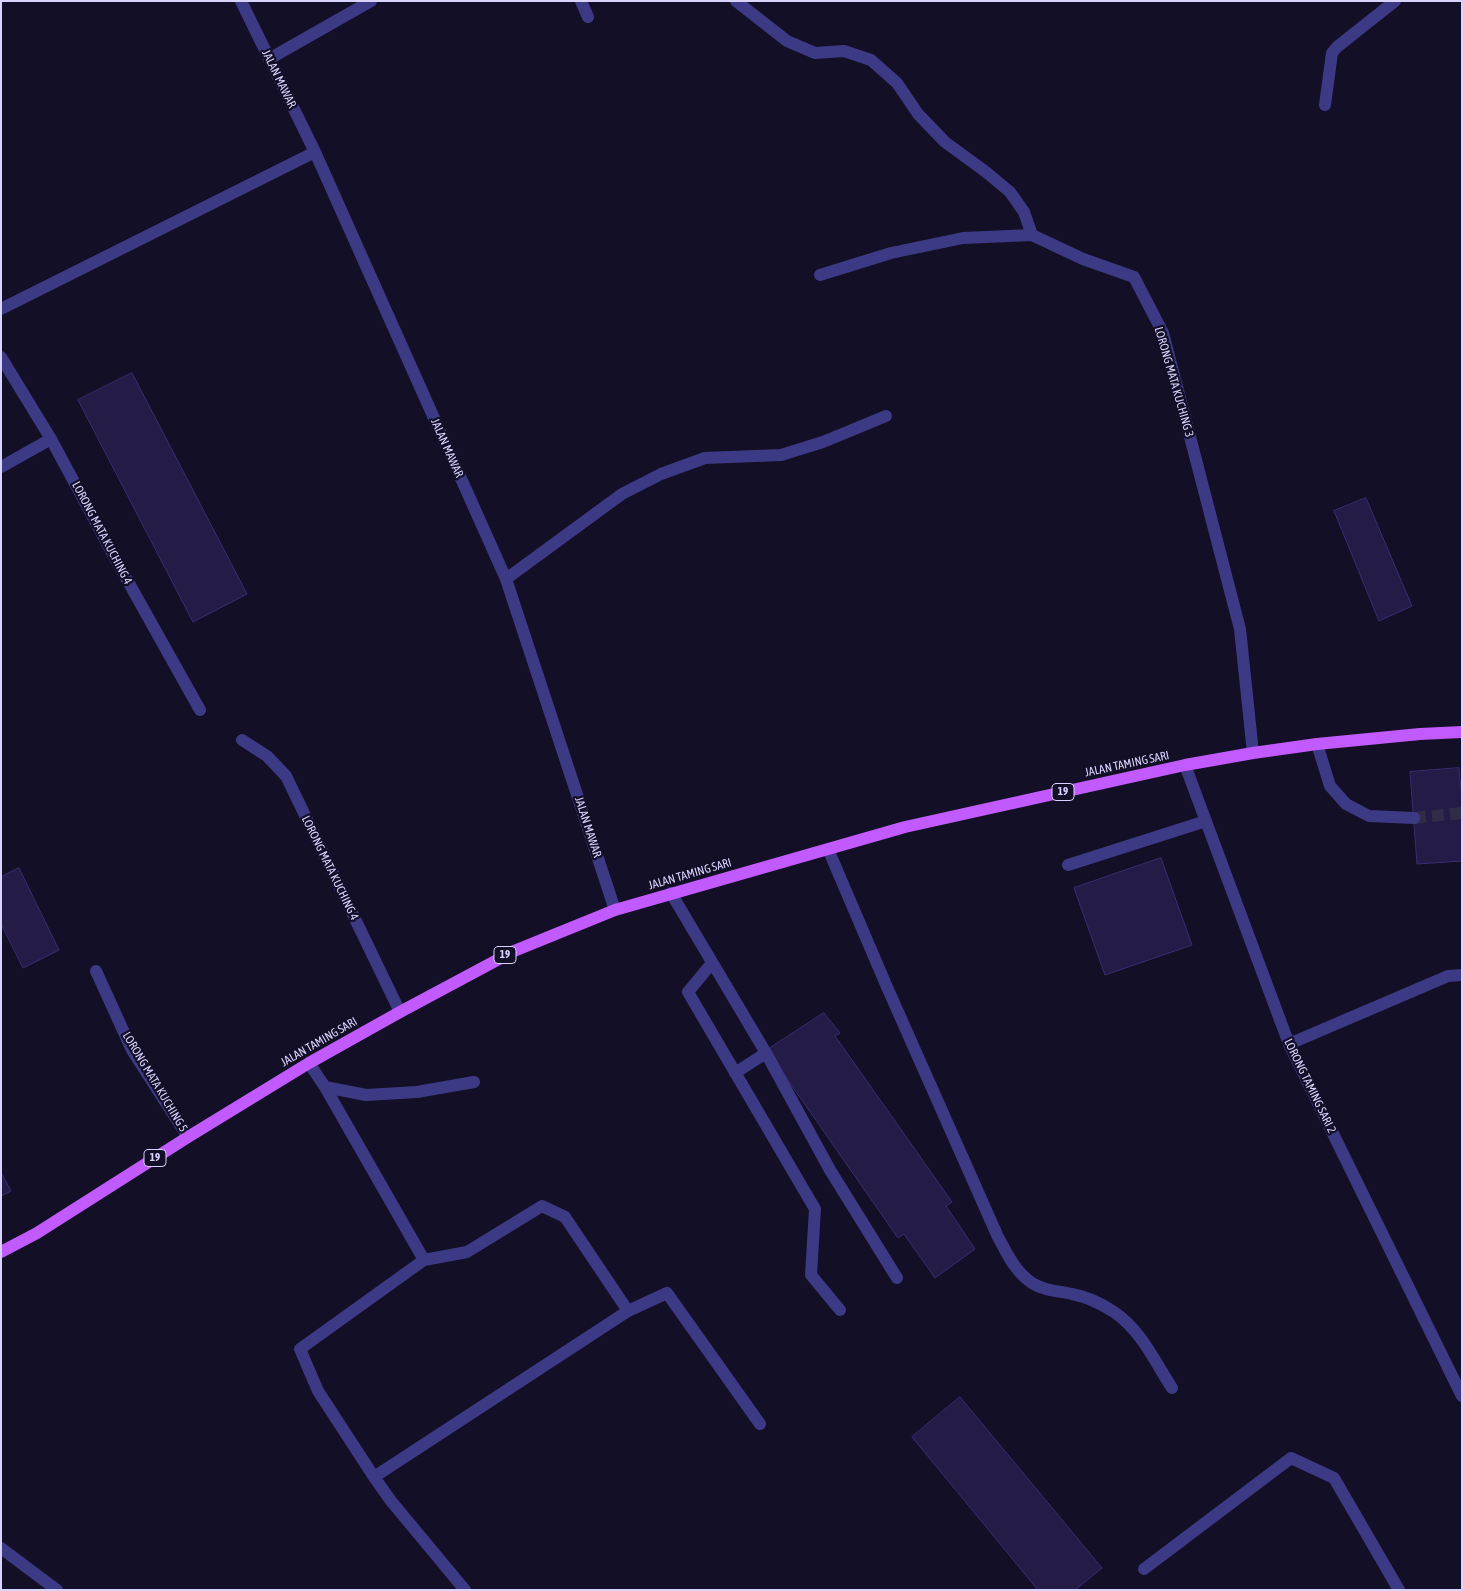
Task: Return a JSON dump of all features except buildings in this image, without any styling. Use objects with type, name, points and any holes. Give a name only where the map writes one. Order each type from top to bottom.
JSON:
[{"type":"main road","name":"JALAN TAMING SARI","points":[[1,1252],[37,1233],[188,1137],[310,1063],[400,1012],[514,951],[616,910],[905,827],[1185,765],[1317,744],[1462,732]]},
{"type":"street","name":"JALAN MAWAR","points":[[241,1],[315,152],[506,579],[616,910]]},
{"type":"street","points":[[269,59],[371,1]]},
{"type":"street","points":[[581,1],[588,17]]},
{"type":"street","points":[[1325,105],[1332,53],[1337,46],[1396,1]]},
{"type":"street","points":[[736,2],[787,41],[815,53],[844,51],[871,60],[897,82],[918,114],[945,142],[1010,192],[1024,212],[1032,235]]},
{"type":"street","points":[[1,309],[315,152]]},
{"type":"street","name":"LORONG MATA KUCHING 3","points":[[820,275],[890,253],[963,238],[1032,235],[1083,258],[1134,277],[1163,332],[1240,629],[1253,753]]},
{"type":"street","name":"LORONG MATA KUCHING 4","points":[[1,357],[51,438],[116,560],[200,710]]},
{"type":"street","points":[[506,579],[622,494],[661,474],[705,458],[781,455],[823,442],[886,416]]},
{"type":"street","points":[[1,467],[51,438]]},
{"type":"street","name":"LORONG MATA KUCHING 4","points":[[242,740],[266,756],[286,776],[400,1012]]},
{"type":"street","points":[[1317,744],[1330,786],[1346,804],[1368,816],[1414,818]]},
{"type":"street","name":"LORONG TAMING SARI 2","points":[[1185,765],[1289,1044],[1462,1396]]},
{"type":"street","points":[[1068,865],[1206,821]]},
{"type":"street","points":[[828,849],[887,987],[991,1220],[1015,1268],[1032,1284],[1098,1302],[1116,1314],[1135,1329],[1172,1388]]},
{"type":"street","points":[[671,893],[766,1053],[830,1170],[898,1278]]},
{"type":"street","points":[[712,963],[688,992],[814,1209],[811,1274],[840,1310]]},
{"type":"street","name":"LORONG MATA KUCHING 5","points":[[96,971],[132,1050],[188,1137]]},
{"type":"street","points":[[1289,1044],[1448,976],[1462,975]]},
{"type":"street","points":[[735,1073],[766,1053]]},
{"type":"street","points":[[310,1063],[424,1260]]},
{"type":"street","points":[[325,1087],[366,1095],[417,1092],[474,1082]]},
{"type":"street","points":[[465,1590],[391,1501],[374,1477],[318,1391],[300,1349],[424,1260],[468,1252],[542,1206],[565,1217],[628,1311]]},
{"type":"street","points":[[374,1477],[628,1311],[668,1293],[760,1424]]},
{"type":"street","points":[[1144,1569],[1291,1458],[1334,1478],[1399,1590]]},
{"type":"street","points":[[1,1548],[57,1590]]},
{"type":"tunnel","points":[[1414,818],[1462,813]]}]
